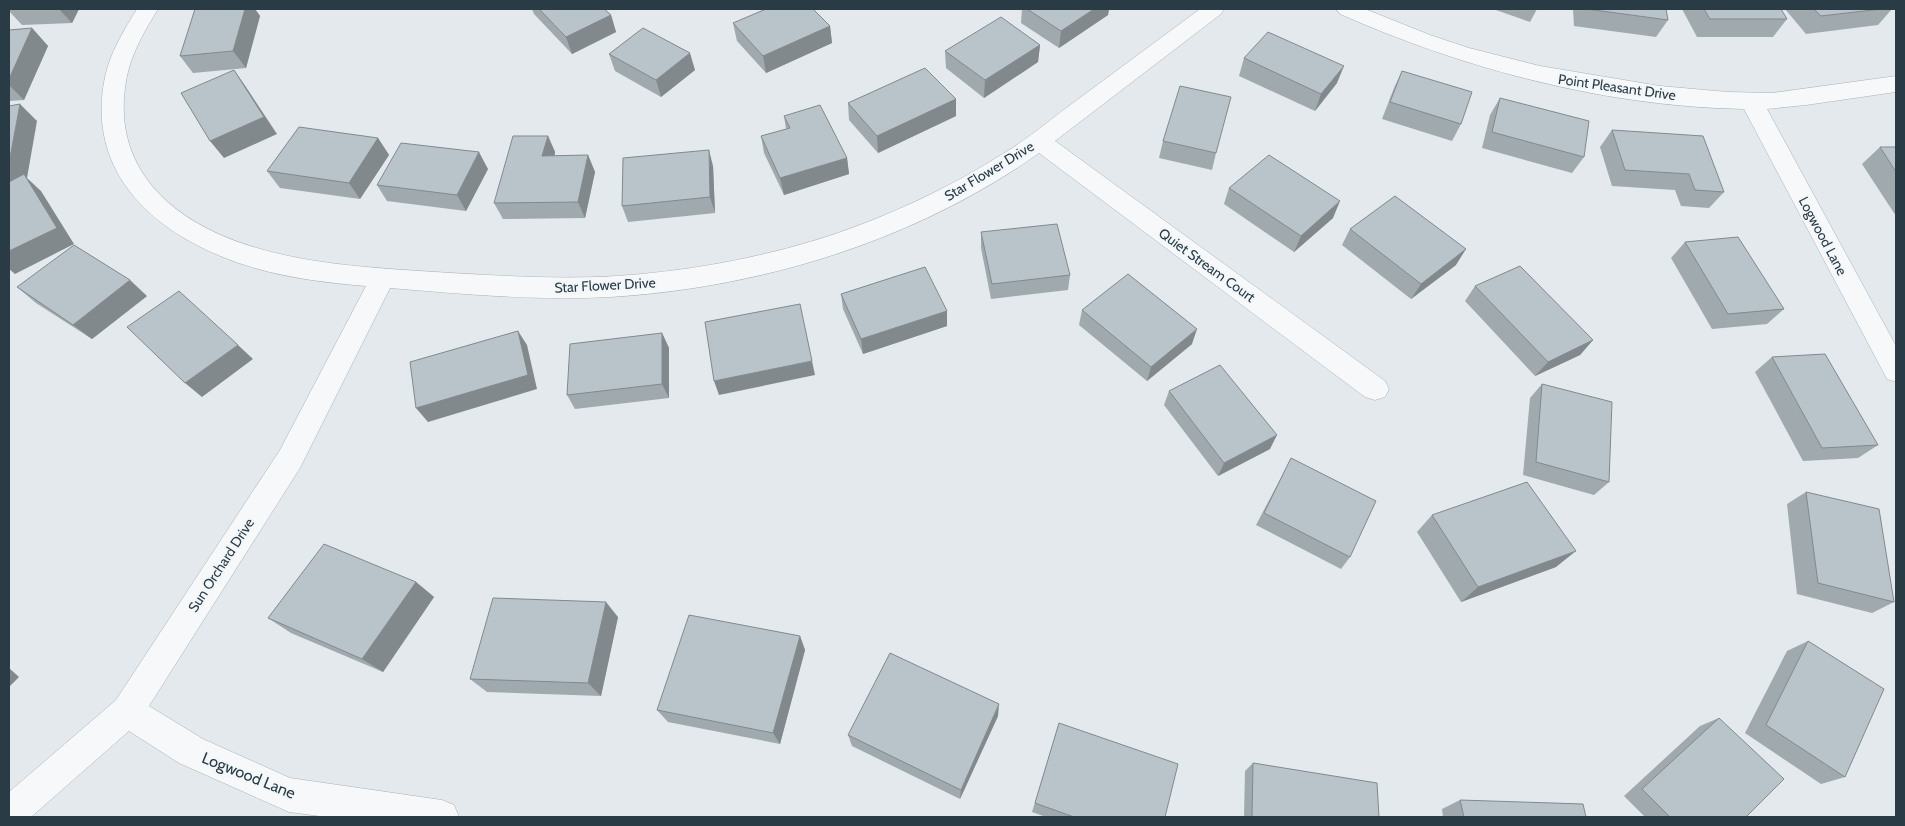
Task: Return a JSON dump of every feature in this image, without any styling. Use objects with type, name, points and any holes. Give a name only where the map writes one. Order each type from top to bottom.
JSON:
[{"type":"street","name":"Star Flower Drive","points":[[147,9],[122,57],[115,79],[112,106],[113,128],[119,153],[130,177],[148,199],[170,219],[198,236],[230,250],[288,265],[383,278],[520,288],[595,288],[671,281],[747,268],[837,243],[910,215],[1001,167],[1214,9]]},
{"type":"street","name":"Point Pleasant Drive","points":[[1347,9],[1374,22],[1436,45],[1496,64],[1553,78],[1618,89],[1703,99],[1751,101],[1794,99],[1896,84]]},
{"type":"street","name":"Logwood Lane","points":[[1751,101],[1896,371]]},
{"type":"street","name":"Quiet Stream Court","points":[[1038,141],[1375,389]]},
{"type":"street","name":"Sun Orchard Drive","points":[[9,814],[127,711],[290,459],[383,278]]},
{"type":"street","name":"Logwood Lane","points":[[127,711],[191,751],[289,795],[442,817]]},
{"type":"building","points":[[195,9],[245,9],[233,51],[180,56]]},
{"type":"building","points":[[539,9],[604,9],[611,15],[566,37]]},
{"type":"building","points":[[766,9],[813,9],[830,26],[763,56],[733,23]]},
{"type":"building","points":[[1027,9],[1094,9],[1061,31]]},
{"type":"building","points":[[1587,9],[1666,9],[1668,20]]},
{"type":"building","points":[[1704,9],[1781,9],[1787,19],[1710,19]]},
{"type":"building","points":[[1814,9],[1881,9],[1821,16]]},
{"type":"building","points":[[1001,17],[1040,45],[985,80],[945,51]]},
{"type":"building","points":[[32,28],[9,79],[9,30]]},
{"type":"building","points":[[643,28],[690,53],[656,80],[609,54]]},
{"type":"building","points":[[1268,32],[1344,66],[1321,94],[1244,58]]},
{"type":"building","points":[[925,68],[956,99],[877,136],[848,103]]},
{"type":"building","points":[[234,70],[264,117],[210,141],[181,93]]},
{"type":"building","points":[[1402,71],[1472,92],[1461,124],[1390,102]]},
{"type":"building","points":[[1180,86],[1231,97],[1216,153],[1163,141]]},
{"type":"building","points":[[1500,98],[1589,121],[1584,157],[1492,132]]},
{"type":"building","points":[[20,104],[9,163],[9,106]]},
{"type":"building","points":[[820,105],[847,158],[780,178],[761,136],[790,128],[784,116]]},
{"type":"building","points":[[299,127],[378,138],[349,183],[267,171]]},
{"type":"building","points":[[1612,130],[1703,136],[1724,192],[1695,190],[1689,174],[1625,170]]},
{"type":"building","points":[[513,136],[548,136],[542,156],[588,155],[578,202],[494,203]]},
{"type":"building","points":[[401,143],[479,152],[457,195],[377,185]]},
{"type":"building","points":[[1880,147],[1896,147],[1896,172]]},
{"type":"building","points":[[709,150],[710,197],[622,206],[623,158]]},
{"type":"building","points":[[1269,155],[1340,201],[1301,236],[1229,188]]},
{"type":"building","points":[[24,174],[57,228],[9,251],[9,182]]},
{"type":"building","points":[[1395,196],[1466,249],[1421,284],[1350,229]]},
{"type":"building","points":[[1057,224],[1070,275],[992,284],[981,232]]},
{"type":"building","points":[[1738,237],[1784,309],[1728,314],[1685,242]]},
{"type":"building","points":[[74,245],[130,280],[73,325],[17,287]]},
{"type":"building","points":[[1520,266],[1593,340],[1548,362],[1475,286]]},
{"type":"building","points":[[925,267],[947,311],[861,339],[841,294]]},
{"type":"building","points":[[1128,274],[1197,329],[1151,367],[1082,310]]},
{"type":"building","points":[[179,291],[238,345],[185,383],[127,327]]},
{"type":"building","points":[[800,304],[812,361],[714,381],[705,322]]},
{"type":"building","points":[[518,331],[528,375],[416,408],[410,362]]},
{"type":"building","points":[[662,333],[662,384],[567,395],[570,344]]},
{"type":"building","points":[[1825,354],[1878,445],[1822,448],[1772,357]]},
{"type":"building","points":[[1220,365],[1277,435],[1224,463],[1169,391]]},
{"type":"building","points":[[1542,384],[1612,402],[1609,482],[1536,462]]},
{"type":"building","points":[[1291,458],[1376,501],[1350,557],[1264,513]]},
{"type":"building","points":[[1527,482],[1576,551],[1478,587],[1432,515]]},
{"type":"building","points":[[1806,492],[1879,509],[1894,602],[1818,583]]},
{"type":"building","points":[[324,544],[416,582],[362,659],[268,618]]},
{"type":"building","points":[[493,598],[606,602],[588,683],[470,679]]},
{"type":"building","points":[[689,615],[800,636],[773,733],[657,710]]},
{"type":"building","points":[[1808,641],[1884,689],[1845,777],[1766,725]]},
{"type":"building","points":[[890,653],[999,704],[961,790],[848,735]]},
{"type":"building","points":[[1719,718],[1784,779],[1746,817],[1670,817],[1642,789]]},
{"type":"building","points":[[1059,723],[1178,764],[1165,817],[1074,817],[1035,803]]},
{"type":"building","points":[[1253,763],[1377,783],[1379,817],[1252,817]]},
{"type":"building","points":[[1460,800],[1583,804],[1586,817],[1464,817]]}]
